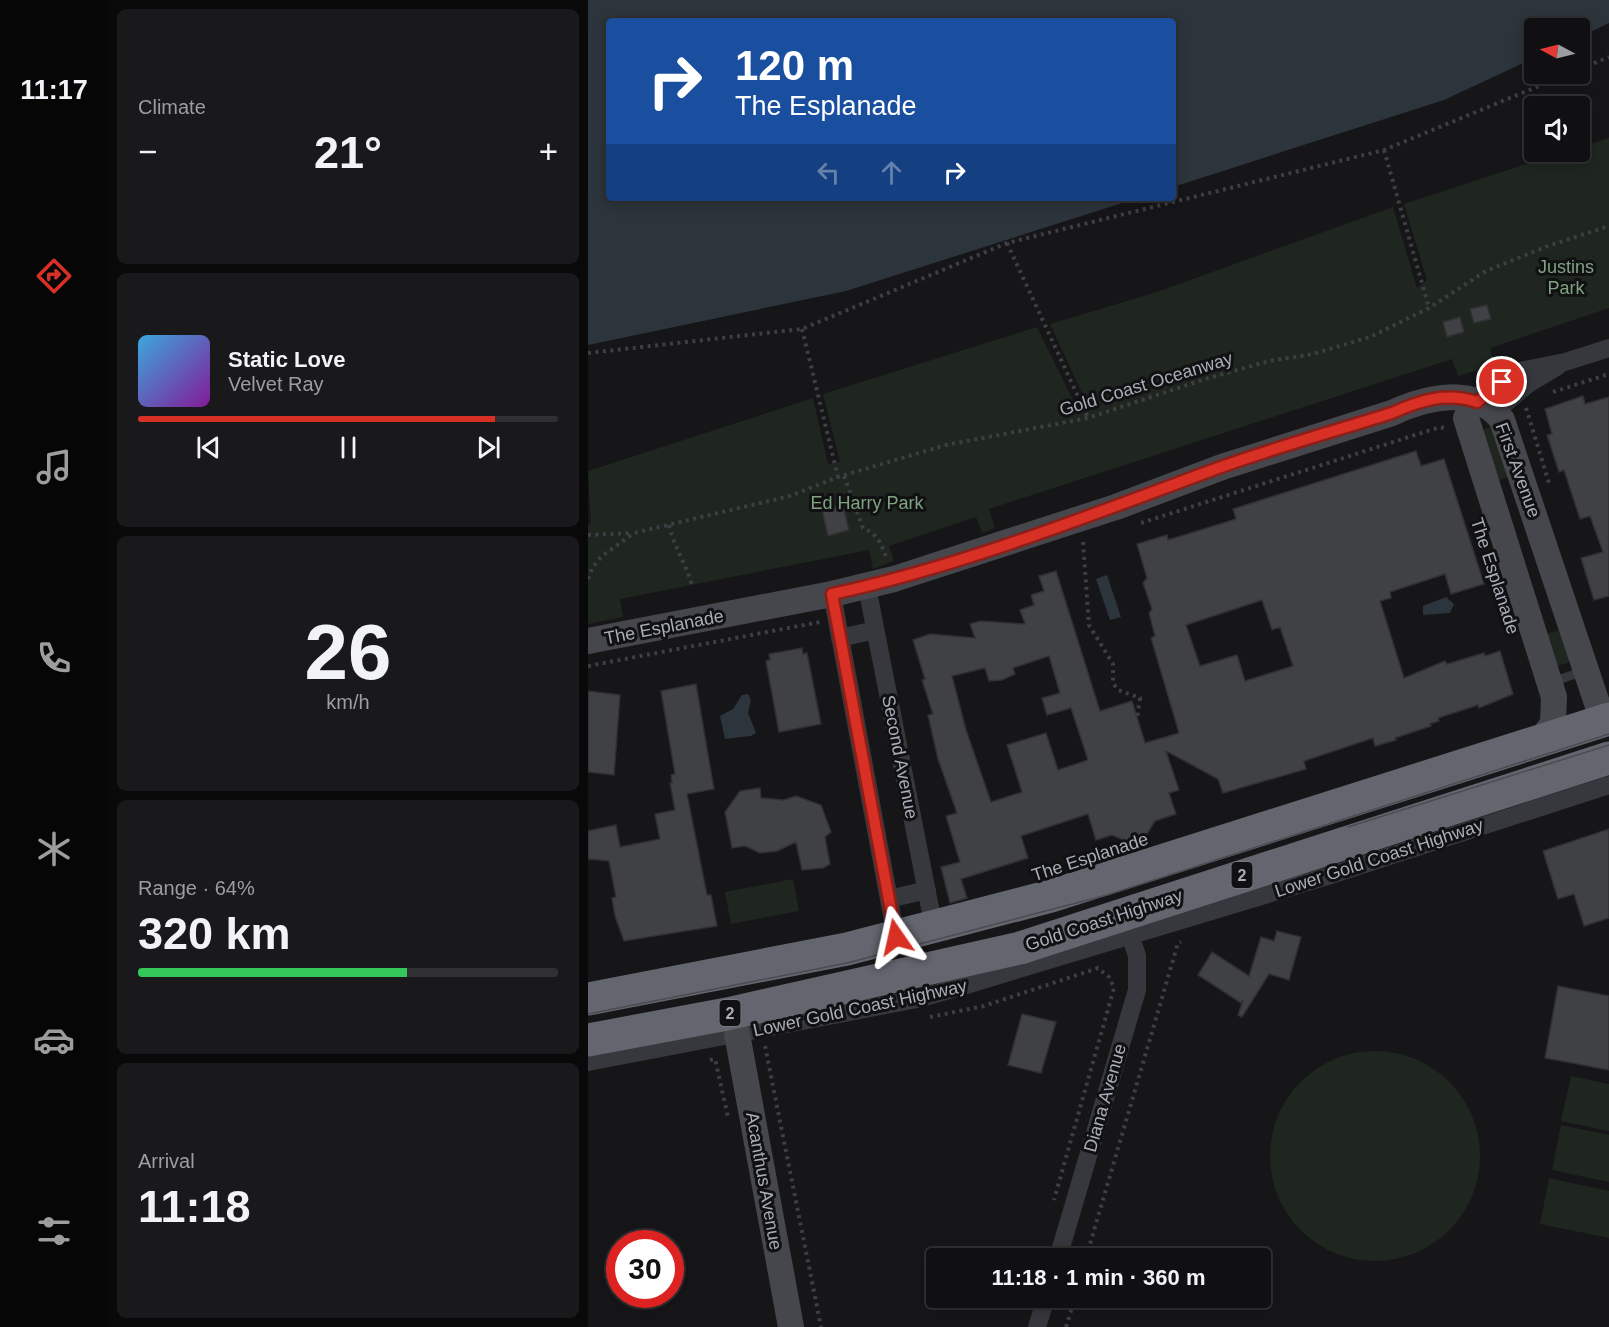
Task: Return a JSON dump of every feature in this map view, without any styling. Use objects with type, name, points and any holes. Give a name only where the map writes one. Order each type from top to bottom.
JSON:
[{"type":"highway","name":"Gold Coast Highway","points":[[588,999],[847,949],[934,928],[1150,866],[1606,720]]},
{"type":"highway","name":"Gold Coast Highway","points":[[588,1040],[727,1014],[1020,948],[1609,758]]},
{"type":"street","points":[[1471,417],[1503,405],[1528,384],[1565,362],[1609,348]]},
{"type":"street","name":"The Esplanade","points":[[588,641],[867,586],[1105,511],[1210,471],[1392,413],[1434,410],[1471,417]]},
{"type":"street","name":"First Avenue","points":[[1540,742],[1553,723],[1555,712],[1551,682],[1471,417],[1502,420],[1587,671],[1606,720]]},
{"type":"street","name":"Second Avenue","points":[[867,586],[934,928]]},
{"type":"street","name":"Second Avenue","points":[[832,594],[832,635],[896,937]]},
{"type":"street","points":[[832,635],[875,630]]},
{"type":"street","name":"Lower Gold Coast Highway","points":[[588,1062],[917,999],[1131,937],[1609,785]]},
{"type":"street","points":[[889,899],[927,890]]},
{"type":"street","name":"Diana Avenue","points":[[1061,1248],[1137,990],[1137,956],[1131,937]]},
{"type":"street","name":"Acanthus Avenue","points":[[737,1034],[791,1327]]},
{"type":"street","points":[[1037,1327],[1043,1308]]},
{"type":"lane","points":[[1551,682],[1587,671]]},
{"type":"path","points":[[1590,65],[1609,57]]},
{"type":"path","points":[[588,353],[802,329],[1007,243],[1384,150],[1544,84]]},
{"type":"path","points":[[1384,150],[1429,308]]},
{"type":"path","name":"Gold Coast Oceanway","points":[[588,579],[592,568],[602,556],[634,533],[790,496],[838,477],[946,445],[1088,418],[1202,380],[1269,361],[1313,354],[1370,337],[1429,308],[1486,271],[1548,246],[1609,226]]},
{"type":"path","points":[[1007,243],[1088,418]]},
{"type":"path","points":[[802,329],[838,477]]},
{"type":"path","points":[[1548,394],[1609,374]]},
{"type":"path","points":[[1525,411],[1527,400]]},
{"type":"path","points":[[1139,524],[1440,427],[1448,429],[1471,417]]},
{"type":"path","points":[[844,476],[863,528],[873,532],[889,563]]},
{"type":"path","points":[[669,525],[678,556],[688,572],[692,585]]},
{"type":"path","points":[[588,535],[634,533]]},
{"type":"path","points":[[1071,546],[1094,539]]},
{"type":"path","points":[[1083,542],[1089,625],[1113,664],[1113,683],[1118,690],[1140,698],[1137,718]]},
{"type":"path","name":"The Esplanade","points":[[588,666],[822,621],[832,635]]},
{"type":"path","points":[[1089,1248],[1178,943],[1190,939]]},
{"type":"path","points":[[1053,1202],[1114,988],[1109,977],[1098,968]]},
{"type":"path","points":[[765,1046],[821,1327]]},
{"type":"path","points":[[1066,1327],[1072,1308]]},
{"type":"green space","points":[[1609,138],[1609,308],[1490,348],[1494,365],[1458,376],[1452,359],[989,509],[995,528],[982,533],[976,517],[889,546],[894,561],[873,569],[869,550],[620,599],[623,617],[588,624],[588,525],[591,524],[588,471],[813,398],[828,464],[840,462],[823,394],[1037,327],[1076,406],[1086,402],[1050,324],[1154,293],[1393,207],[1417,288],[1427,280],[1404,204],[1532,162],[1590,162],[1590,144]]},
{"type":"green space","points":[[1496,425],[1513,476],[1496,481],[1480,431]]},
{"type":"green space","points":[[1563,629],[1573,661],[1557,666],[1546,634]]},
{"type":"green space","points":[[793,879],[799,911],[731,924],[725,892]]},
{"type":"green space","points":[[1375,1051],[1395,1053],[1415,1059],[1433,1069],[1449,1082],[1462,1098],[1472,1116],[1478,1136],[1480,1156],[1478,1176],[1472,1196],[1462,1214],[1449,1230],[1433,1243],[1415,1253],[1395,1259],[1375,1261],[1355,1259],[1335,1253],[1317,1243],[1301,1230],[1288,1214],[1278,1196],[1272,1176],[1270,1156],[1272,1136],[1278,1116],[1288,1098],[1301,1082],[1317,1069],[1335,1059],[1355,1053]]},
{"type":"green space","points":[[1571,1076],[1609,1084],[1609,1131],[1561,1121]]},
{"type":"green space","points":[[1561,1125],[1609,1135],[1609,1182],[1552,1170]]},
{"type":"green space","points":[[1549,1178],[1609,1191],[1609,1238],[1540,1224]]},
{"type":"shaded area","points":[[588,0],[1609,0],[1609,23],[1590,32],[1590,18],[1524,18],[1524,63],[1444,100],[1176,186],[1176,18],[606,18],[606,201],[1129,201],[846,291],[588,345]]},
{"type":"shaded area","points":[[1107,575],[1121,617],[1110,620],[1096,579]]},
{"type":"shaded area","points":[[1446,597],[1454,604],[1450,613],[1423,615],[1423,606]]},
{"type":"shaded area","points":[[748,694],[751,700],[748,713],[756,733],[751,736],[725,739],[720,716],[733,709],[742,695]]},
{"type":"building","points":[[1487,305],[1491,319],[1474,323],[1470,309]]},
{"type":"building","points":[[1460,317],[1464,332],[1447,337],[1443,322]]},
{"type":"building","points":[[1583,396],[1585,404],[1609,397],[1609,596],[1594,600],[1581,558],[1603,552],[1590,516],[1580,519],[1564,470],[1559,472],[1547,435],[1552,434],[1545,409]]},
{"type":"building","points":[[1416,451],[1421,466],[1444,459],[1484,584],[1451,594],[1445,574],[1390,592],[1391,598],[1380,601],[1404,678],[1445,661],[1447,664],[1484,653],[1485,656],[1500,651],[1513,694],[1479,708],[1478,705],[1438,718],[1439,721],[1430,724],[1431,726],[1395,738],[1396,740],[1375,746],[1373,738],[1304,761],[1306,769],[1223,793],[1218,779],[1166,751],[1179,790],[1169,793],[1176,814],[1155,821],[1145,837],[1128,842],[1112,835],[1096,840],[1088,814],[1021,836],[1028,858],[961,879],[967,898],[950,903],[941,867],[960,862],[946,816],[957,813],[938,759],[928,715],[933,714],[913,640],[930,634],[975,638],[970,624],[980,621],[1025,624],[1020,610],[1034,605],[1031,595],[1044,591],[1039,576],[1056,571],[1100,711],[1132,701],[1145,743],[1179,733],[1151,638],[1155,636],[1149,613],[1152,609],[1143,583],[1147,578],[1137,544],[1167,535],[1168,540],[1236,519],[1233,509]],"holes":[[[1262,600],[1272,630],[1280,627],[1293,666],[1245,681],[1237,655],[1200,666],[1186,625]],[[1049,656],[1060,693],[1042,698],[1047,715],[1071,708],[1088,760],[1058,770],[1046,733],[1007,745],[1022,792],[991,802],[966,730],[952,676],[985,668],[989,681],[1002,680],[1015,674],[1013,668]]]},
{"type":"building","points":[[843,505],[849,530],[828,536],[822,510]]},
{"type":"building","points":[[802,648],[803,654],[807,653],[821,724],[779,732],[766,661],[770,660],[769,654]]},
{"type":"building","points":[[696,684],[714,789],[687,794],[707,895],[711,895],[717,926],[624,941],[615,916],[612,898],[616,897],[609,861],[588,859],[588,831],[616,825],[620,847],[660,839],[655,814],[675,810],[670,783],[672,783],[671,775],[675,774],[661,691]]},
{"type":"building","points":[[588,691],[620,695],[614,775],[588,772]]},
{"type":"building","points":[[760,788],[761,798],[784,800],[796,796],[821,805],[831,832],[825,837],[830,864],[823,868],[802,870],[796,842],[777,851],[760,853],[745,846],[732,848],[725,812],[740,791]]},
{"type":"building","points":[[1609,829],[1609,918],[1584,926],[1574,894],[1558,899],[1543,851]]},
{"type":"building","points":[[1277,931],[1301,937],[1289,980],[1269,974],[1242,1017],[1238,1015],[1243,1000],[1241,1003],[1198,975],[1212,952],[1249,976],[1261,937],[1274,941]]},
{"type":"building","points":[[1558,986],[1609,996],[1609,1070],[1545,1058]]},
{"type":"building","points":[[1022,1014],[1056,1022],[1041,1073],[1008,1065]]},
{"type":"tram line","points":[[588,1014],[847,963],[1107,895],[1609,734]]},
{"type":"tram line","points":[[1348,827],[1609,745]]},
{"type":"route","points":[[896,937],[832,594],[894,579],[1116,507],[1210,471],[1392,413],[1419,401],[1446,397],[1477,402],[1502,382]]},
{"type":"park label","name":"Justins Park","points":[[1566,277]]},
{"type":"park label","name":"Ed Harry Park","points":[[867,503]]}]
